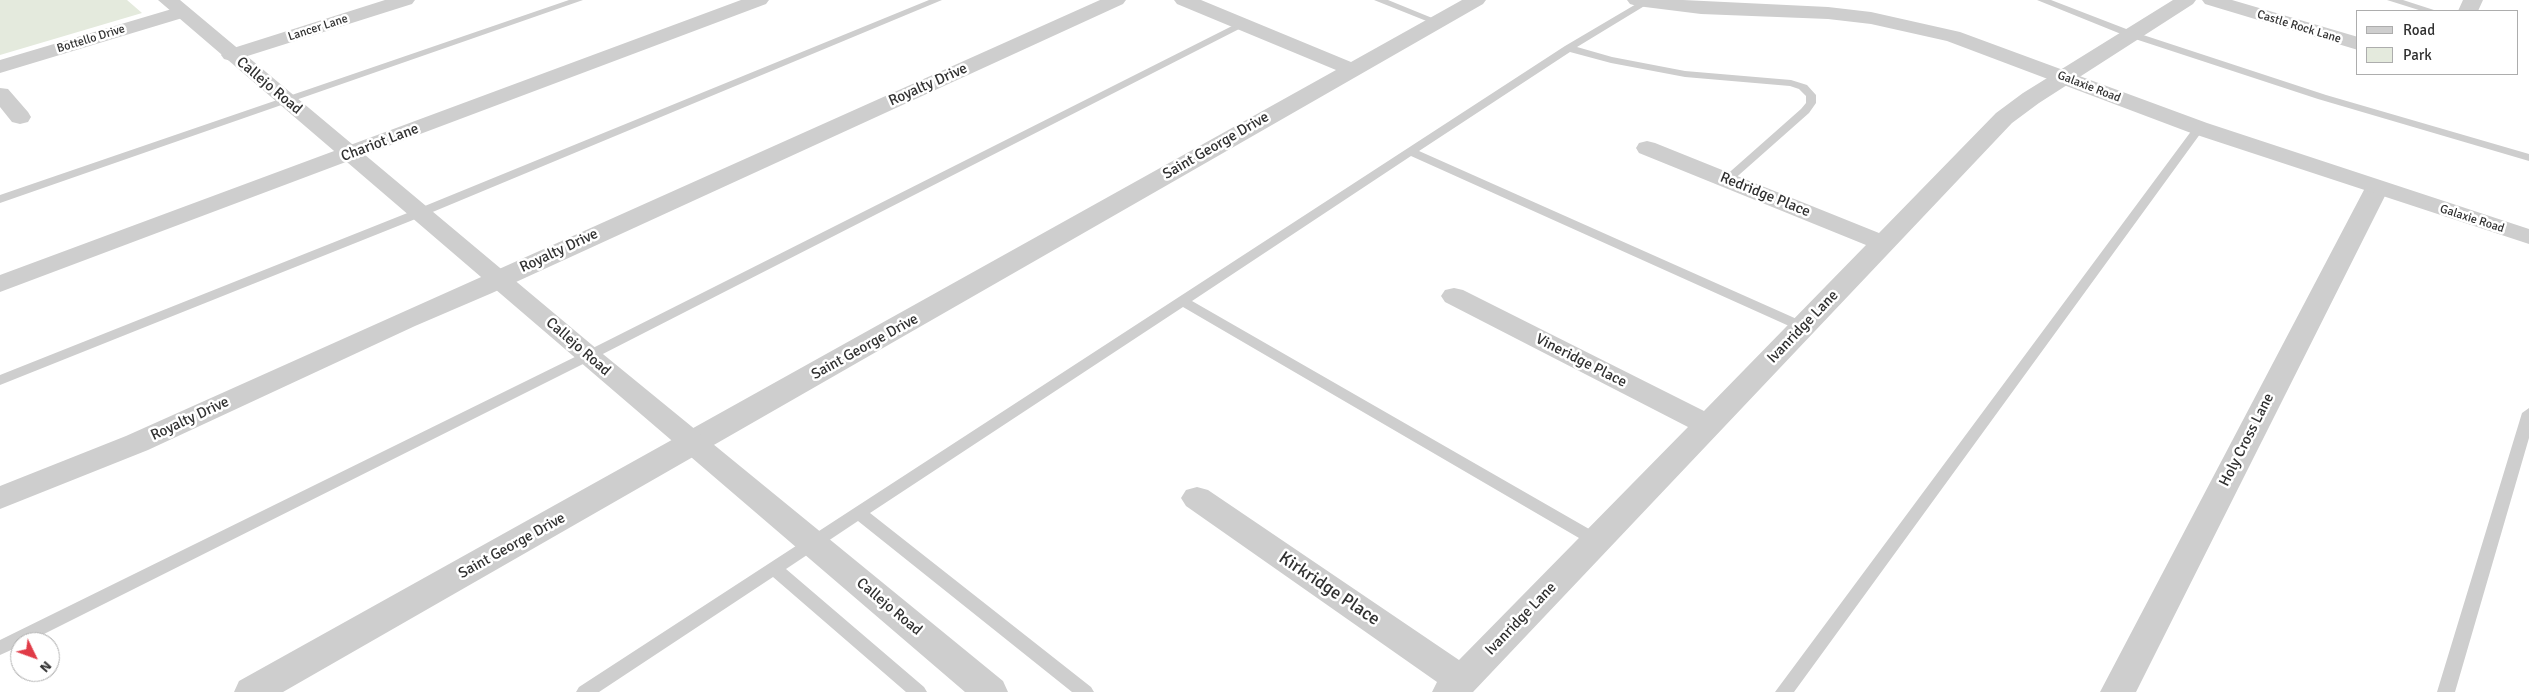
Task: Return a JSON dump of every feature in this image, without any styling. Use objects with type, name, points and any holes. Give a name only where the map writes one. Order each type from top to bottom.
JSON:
[{"type":"street","name":"Lancer Lane","points":[[231,55],[405,0]]},
{"type":"street","name":"Chariot Lane","points":[[0,284],[759,0]]},
{"type":"street","name":"Royalty Drive","points":[[0,498],[137,443],[405,320],[1116,0]]},
{"type":"street","points":[[1184,0],[1351,69]]},
{"type":"street","name":"Saint George Drive","points":[[252,692],[1476,0]]},
{"type":"street","name":"Ivanridge Lane","points":[[1456,686],[2004,118],[2130,34],[2186,0]]},
{"type":"street","name":"Castle Rock Lane","points":[[2212,0],[2356,43]]},
{"type":"street","name":"Galaxie Road","points":[[1641,1],[1743,5],[1828,13],[1871,18],[1953,36],[2199,128],[2529,237]]},
{"type":"street","name":"Callejo Road","points":[[175,6],[349,155],[990,692]]},
{"type":"street","name":"Bottello Drive","points":[[0,67],[175,6]]},
{"type":"street","points":[[0,94],[20,117]]},
{"type":"street","name":"Redridge Place","points":[[1647,148],[1882,243]]},
{"type":"street","name":"Holy Cross Lane","points":[[2118,692],[2376,188]]},
{"type":"street","name":"Vineridge Place","points":[[1454,296],[1708,425]]},
{"type":"street","name":"Kirkridge Place","points":[[1197,498],[1456,686]]},
{"type":"lane","points":[[0,199],[578,0]]},
{"type":"lane","points":[[0,380],[420,213],[937,0]]},
{"type":"lane","points":[[1379,0],[1437,22]]},
{"type":"lane","points":[[2042,0],[2130,34],[2322,97],[2529,158]]},
{"type":"lane","points":[[2392,0],[2428,10]]},
{"type":"lane","points":[[585,692],[776,569],[1641,1]]},
{"type":"lane","points":[[0,648],[588,356],[1242,24]]},
{"type":"lane","points":[[1569,48],[1611,60],[1685,74],[1777,81],[1803,88],[1811,95],[1811,103],[1805,111],[1727,180]]},
{"type":"lane","points":[[1784,692],[2199,128]]},
{"type":"lane","points":[[1411,152],[1804,327]]},
{"type":"lane","points":[[1183,302],[1597,541]]},
{"type":"lane","points":[[2446,692],[2529,413]]},
{"type":"lane","points":[[860,514],[1085,692]]},
{"type":"lane","points":[[776,569],[918,692]]},
{"type":"green space","points":[[0,0],[127,0],[142,13],[0,55]]}]
